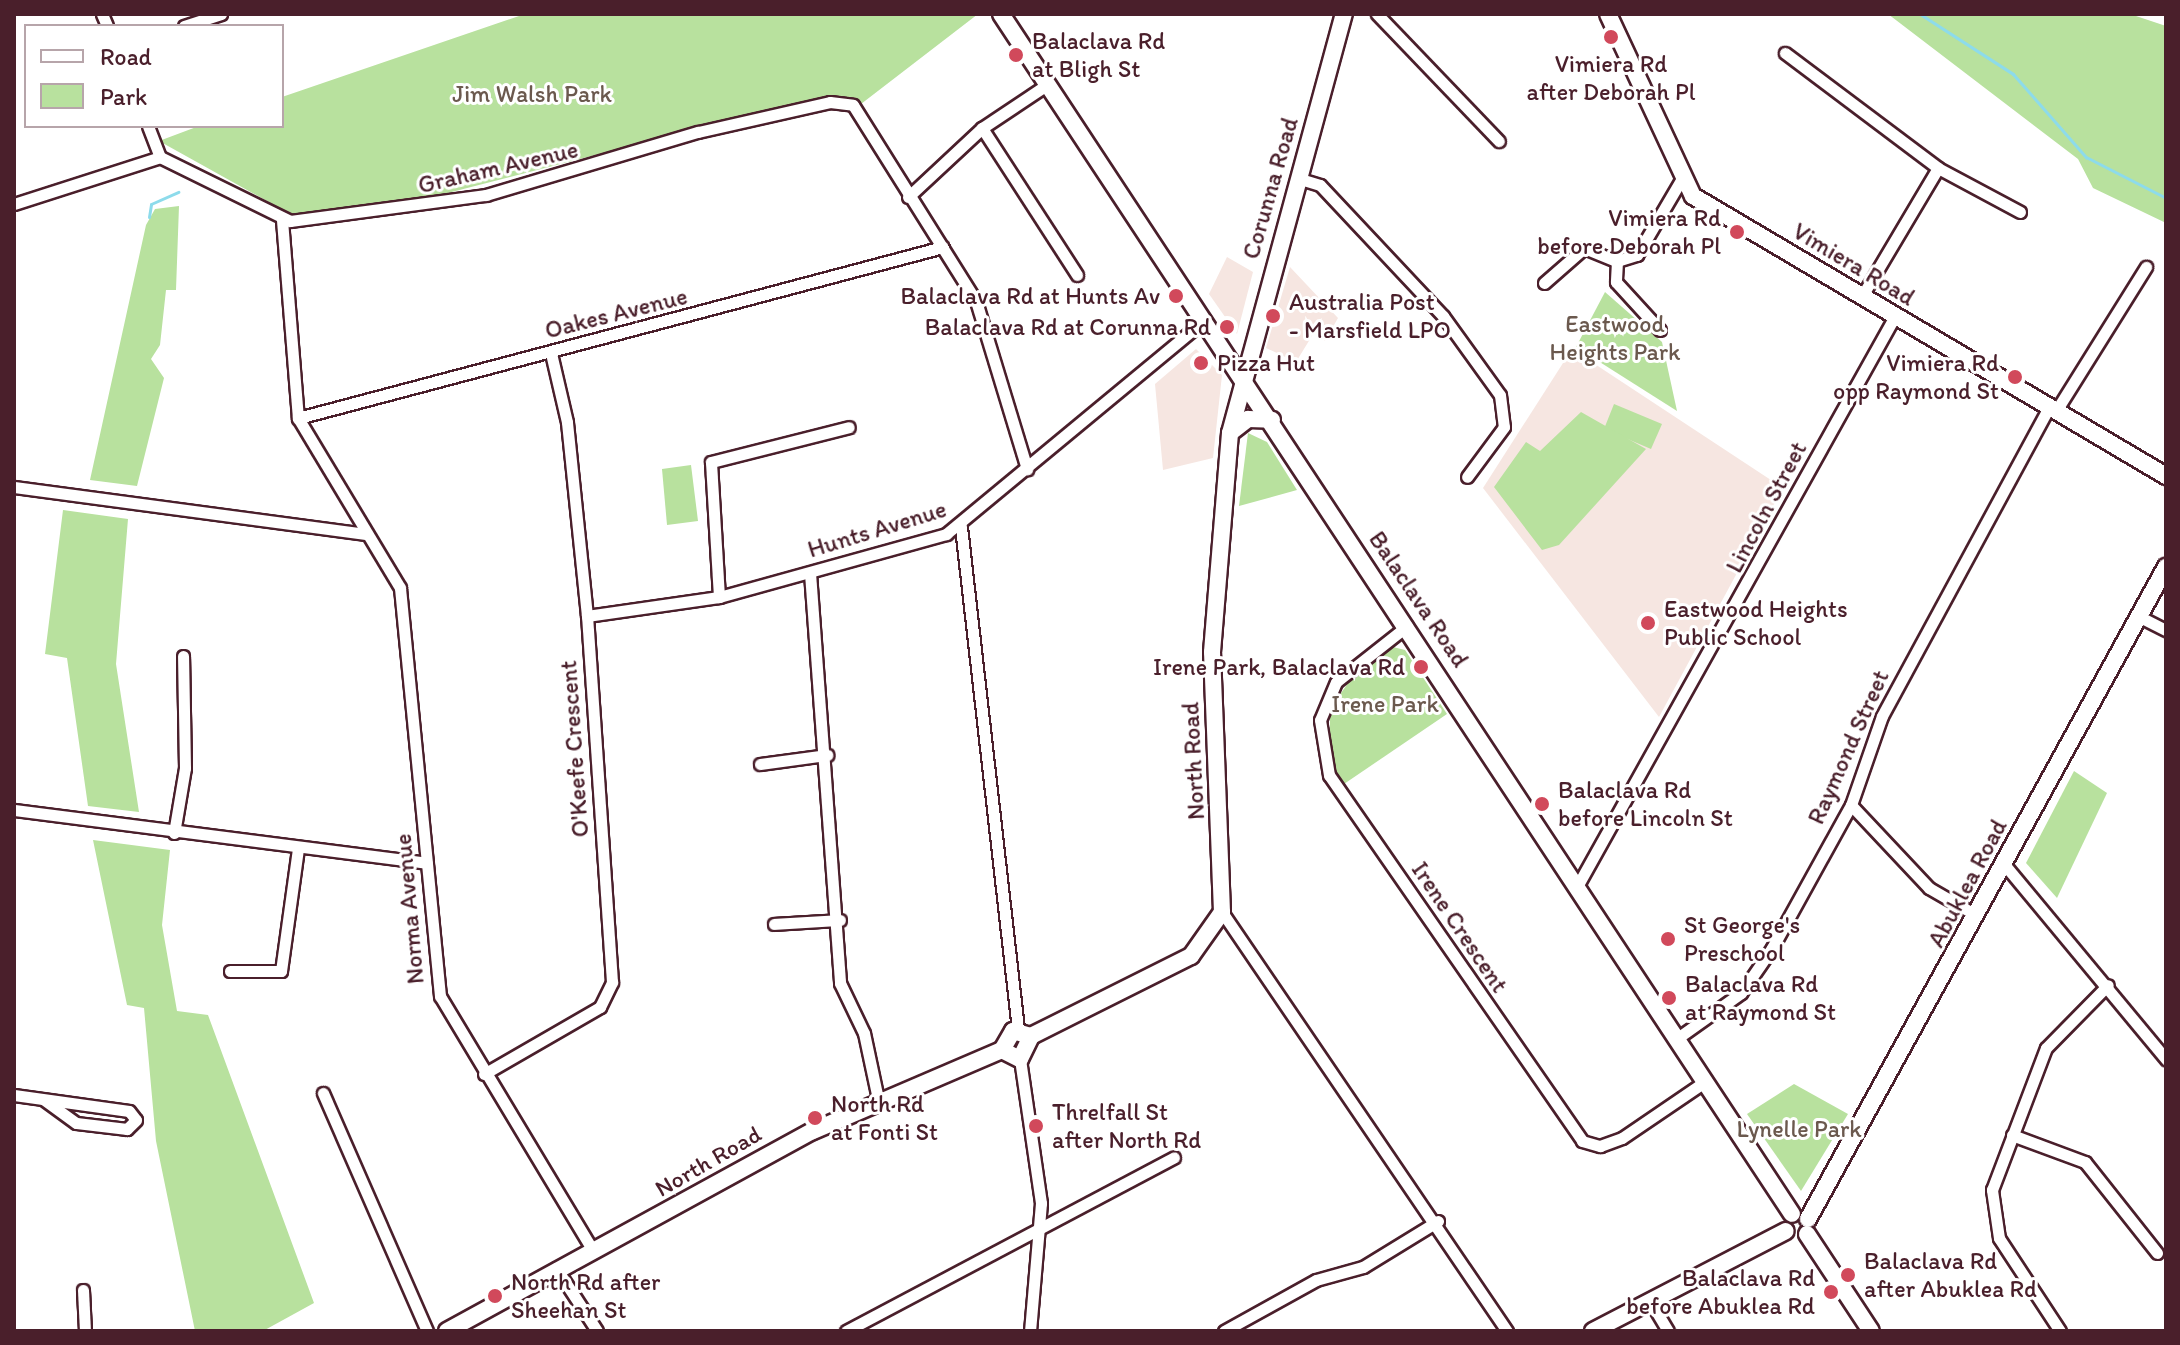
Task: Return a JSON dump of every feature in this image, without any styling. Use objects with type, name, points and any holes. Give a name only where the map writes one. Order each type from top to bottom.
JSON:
[{"type":"street","points":[[190,24],[221,14]]},
{"type":"street","name":"Balaclava Road","points":[[1001,14],[1579,883],[1871,1331]]},
{"type":"street","name":"Corunna Road","points":[[1242,376],[1344,14]]},
{"type":"street","points":[[1377,14],[1499,141]]},
{"type":"street","name":"Vimiera Road","points":[[1608,14],[1681,180],[1714,210],[2166,476]]},
{"type":"street","points":[[1785,53],[1938,168],[2020,212]]},
{"type":"street","points":[[1027,469],[976,301],[908,197],[982,128],[1048,84]]},
{"type":"street","name":"Graham Avenue","points":[[282,220],[463,199],[588,170],[698,132],[830,102],[853,105],[908,197]]},
{"type":"street","points":[[149,128],[160,157],[282,220],[298,418]]},
{"type":"street","points":[[982,128],[1077,275]]},
{"type":"street","points":[[14,204],[160,157]]},
{"type":"street","points":[[1862,296],[1938,168]]},
{"type":"street","points":[[1297,178],[1320,185],[1443,316],[1500,395],[1504,427],[1467,477]]},
{"type":"street","points":[[1544,283],[1576,250],[1617,261],[1637,255],[1681,180]]},
{"type":"street","name":"Oakes Avenue","points":[[298,418],[943,247]]},
{"type":"street","points":[[1617,261],[1616,282],[1660,330]]},
{"type":"street","name":"Raymond Street","points":[[1679,1037],[1732,1001],[1760,968],[1851,805],[1882,716],[2053,409],[2146,267]]},
{"type":"street","name":"Lincoln Street","points":[[1579,883],[1895,316]]},
{"type":"street","name":"Hunts Avenue","points":[[587,616],[719,597],[961,527],[1205,320]]},
{"type":"street","name":"O'Keefe Crescent","points":[[484,1074],[600,1007],[612,982],[587,616],[567,422],[551,353]]},
{"type":"street","name":"North Road","points":[[1222,912],[1212,652],[1230,433],[1242,376]]},
{"type":"street","name":"Norma Avenue","points":[[298,418],[400,588],[440,996],[484,1074],[592,1249]]},
{"type":"street","points":[[1230,433],[1248,419],[1272,420]]},
{"type":"street","points":[[719,597],[711,462],[849,427]]},
{"type":"street","points":[[14,487],[366,534]]},
{"type":"street","points":[[961,527],[1024,1033],[1020,1059],[1041,1223],[1030,1331]]},
{"type":"street","name":"Abuklea Road","points":[[1650,1301],[1802,1222],[1976,915],[2166,567]]},
{"type":"street","points":[[810,573],[840,920],[840,983],[864,1033],[878,1099]]},
{"type":"street","points":[[2140,617],[2166,630]]},
{"type":"street","name":"Irene Crescent","points":[[1407,626],[1336,682],[1320,720],[1329,775],[1582,1141],[1600,1146],[1622,1138],[1706,1081]]},
{"type":"street","points":[[174,833],[185,768],[183,656]]},
{"type":"street","points":[[760,764],[827,755]]},
{"type":"street","points":[[1851,805],[1929,888],[1976,915]]},
{"type":"street","points":[[14,810],[298,849],[427,863]]},
{"type":"street","points":[[230,971],[281,971],[298,849]]},
{"type":"street","points":[[2004,864],[2108,985],[2166,1059]]},
{"type":"street","points":[[1020,1059],[1002,1050],[1024,1033],[1191,956],[1222,912],[1438,1221],[1507,1331]]},
{"type":"street","points":[[774,924],[840,920]]},
{"type":"street","points":[[2060,1331],[1993,1224],[1992,1190],[2058,1028],[2108,985]]},
{"type":"street","name":"North Road","points":[[447,1331],[556,1268],[878,1099],[1002,1050]]},
{"type":"street","points":[[323,1093],[427,1331]]},
{"type":"street","points":[[14,1095],[129,1111],[136,1120],[127,1129],[76,1123],[44,1100]]},
{"type":"street","points":[[2012,1135],[2085,1162],[2157,1253]]},
{"type":"street","points":[[846,1331],[1041,1223],[1174,1157]]},
{"type":"street","points":[[1224,1331],[1316,1280],[1363,1267],[1438,1221]]},
{"type":"street","points":[[556,1268],[597,1331]]},
{"type":"street","points":[[83,1290],[85,1331]]},
{"type":"street","points":[[1593,1331],[1650,1301],[1668,1331]]},
{"type":"shaded area","points":[[1227,257],[1253,272],[1237,334],[1209,294]]},
{"type":"shaded area","points":[[1290,267],[1338,318],[1325,341],[1315,331],[1296,362],[1266,348]]},
{"type":"shaded area","points":[[1196,349],[1222,375],[1213,458],[1163,470],[1155,384]]},
{"type":"shaded area","name":"Eastwood Heights Public School","points":[[1572,349],[1783,488],[1659,717],[1483,488]]},
{"type":"green space","name":"Jim Walsh Park","points":[[525,14],[978,14],[861,104],[832,96],[797,103],[440,195],[292,215],[159,141],[194,128],[284,128],[284,96]]},
{"type":"green space","points":[[1888,14],[2130,14],[2166,26],[2166,223],[2093,188],[2078,159]]},
{"type":"green space","points":[[179,206],[176,290],[166,290],[160,345],[151,359],[164,378],[137,486],[90,480],[146,225],[155,209]]},
{"type":"green space","name":"Eastwood Heights Park","points":[[1605,292],[1662,342],[1677,411],[1576,347]]},
{"type":"green space","points":[[1614,404],[1662,424],[1651,449],[1604,429]]},
{"type":"green space","points":[[1581,412],[1646,449],[1559,545],[1542,550],[1494,487],[1526,442],[1540,451]]},
{"type":"green space","points":[[1248,433],[1267,442],[1297,490],[1239,506]]},
{"type":"green space","points":[[691,465],[698,521],[667,525],[662,469]]},
{"type":"green space","points":[[63,510],[128,519],[116,664],[139,812],[88,806],[67,658],[45,654]]},
{"type":"green space","name":"Irene Park","points":[[1393,647],[1405,650],[1447,714],[1344,784],[1330,763],[1330,709],[1357,670]]},
{"type":"green space","points":[[2074,771],[2107,793],[2057,898],[2026,863]]},
{"type":"green space","points":[[93,840],[170,850],[162,925],[177,1011],[208,1015],[314,1303],[263,1331],[195,1331],[156,1141],[144,1008],[127,1005]]},
{"type":"green space","name":"Lynelle Park","points":[[1794,1084],[1848,1114],[1801,1191],[1747,1114]]},
{"type":"waterway","points":[[1920,14],[2013,74],[2086,157],[2166,198]]},
{"type":"waterway","points":[[149,217],[151,204],[178,192]]},
{"type":"place","name":"Vimiera Rd after Deborah Pl","points":[[1611,37]]},
{"type":"place","name":"Balaclava Rd at Bligh St","points":[[1016,55]]},
{"type":"place","name":"Vimiera Rd before Deborah Pl","points":[[1737,232]]},
{"type":"place","name":"Balaclava Rd at Hunts Av","points":[[1176,296]]},
{"type":"place","name":"Australia Post - Marsfield LPO","points":[[1273,316]]},
{"type":"place","name":"Balaclava Rd at Corunna Rd","points":[[1227,327]]},
{"type":"place","name":"Pizza Hut","points":[[1201,363]]},
{"type":"place","name":"Vimiera Rd opp Raymond St","points":[[2015,377]]},
{"type":"place","name":"Eastwood Heights Public School","points":[[1648,623]]},
{"type":"place","name":"Irene Park, Balaclava Rd","points":[[1421,667]]},
{"type":"place","name":"Balaclava Rd before Lincoln St","points":[[1542,804]]},
{"type":"place","name":"St George's Preschool","points":[[1668,939]]},
{"type":"place","name":"Balaclava Rd at Raymond St","points":[[1669,998]]},
{"type":"place","name":"North Rd at Fonti St","points":[[815,1118]]},
{"type":"place","name":"Threlfall St after North Rd","points":[[1036,1126]]},
{"type":"place","name":"Balaclava Rd after Abuklea Rd","points":[[1848,1275]]},
{"type":"place","name":"Balaclava Rd before Abuklea Rd","points":[[1831,1292]]},
{"type":"place","name":"North Rd after Sheehan St","points":[[495,1296]]}]
